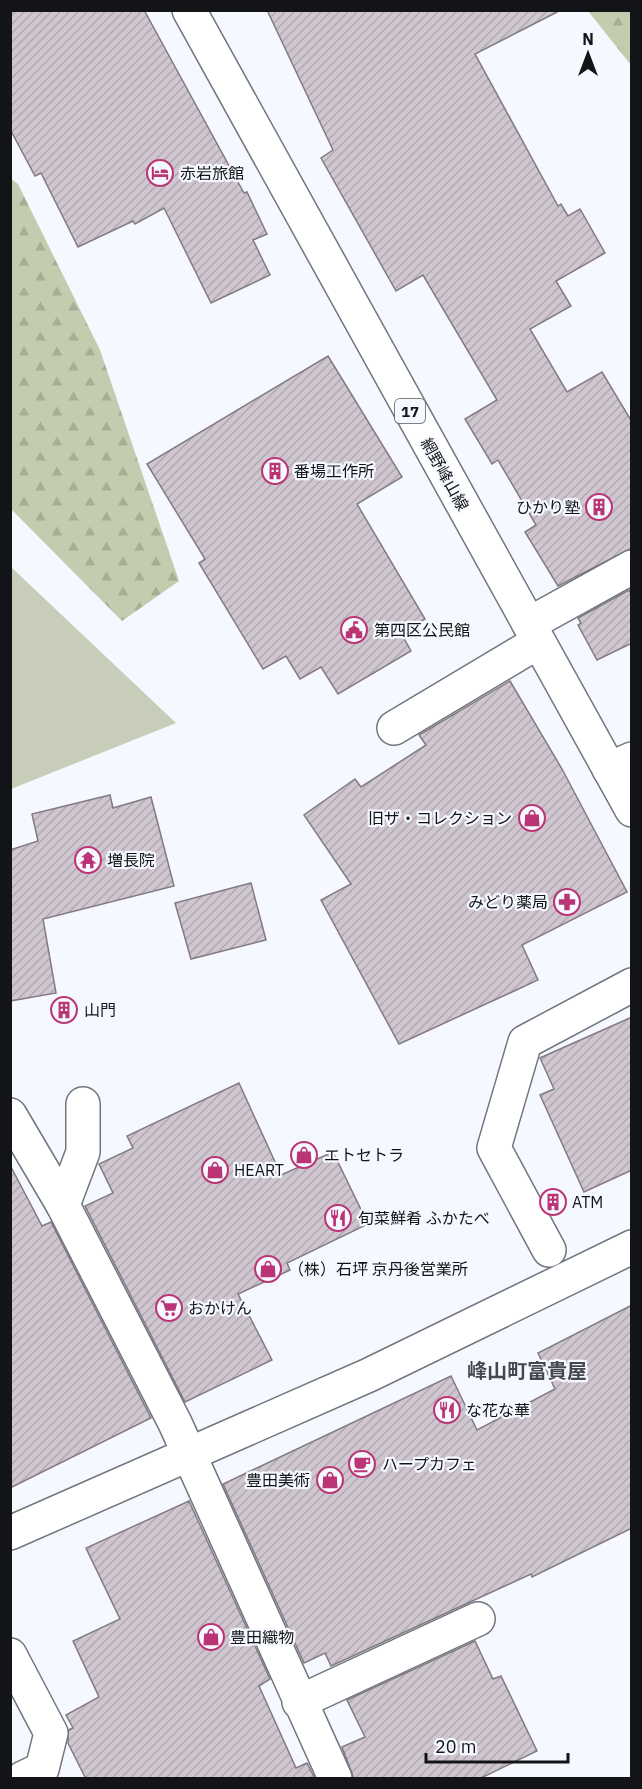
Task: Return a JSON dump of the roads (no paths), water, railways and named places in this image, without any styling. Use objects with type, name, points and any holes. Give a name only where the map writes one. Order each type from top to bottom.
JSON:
[{"type":"street","name":"網野峰山線","points":[[189,10],[534,633],[620,764],[632,810]]},
{"type":"street","points":[[394,728],[632,567]]},
{"type":"street","points":[[549,1250],[494,1148],[525,1042],[632,985]]},
{"type":"street","points":[[63,1205],[84,1152],[83,1104]]},
{"type":"street","points":[[10,1115],[63,1205],[188,1452],[335,1779]]},
{"type":"street","points":[[10,1533],[188,1452],[369,1375],[632,1247]]},
{"type":"street","points":[[299,1702],[478,1619]]},
{"type":"street","points":[[10,1655],[51,1733],[42,1769],[23,1779]]},
{"type":"place","name":"赤岩旅館","points":[[160,173]]},
{"type":"place","name":"番場工作所","points":[[275,471]]},
{"type":"place","name":"ひかり塾","points":[[599,507]]},
{"type":"place","name":"第四区公民館","points":[[354,630]]},
{"type":"place","name":"旧ザ・コレクション","points":[[532,818]]},
{"type":"place","name":"増長院","points":[[88,860]]},
{"type":"place","name":"みどり薬局","points":[[567,902]]},
{"type":"place","name":"山門","points":[[64,1010]]},
{"type":"place","name":"エトセトラ","points":[[304,1155]]},
{"type":"place","name":"HEART","points":[[215,1170]]},
{"type":"place","name":"ATM","points":[[553,1202]]},
{"type":"place","name":"旬菜鮮肴 ふかたべ","points":[[338,1218]]},
{"type":"place","name":"（株）石坪 京丹後営業所","points":[[268,1269]]},
{"type":"place","name":"おかけん","points":[[169,1308]]},
{"type":"place","name":"な花な華","points":[[447,1410]]},
{"type":"place","name":"ハープカフェ","points":[[362,1464]]},
{"type":"place","name":"豊田美術","points":[[330,1480]]},
{"type":"place","name":"豊田織物","points":[[211,1637]]},
{"type":"district","name":"峰山町富貴屋","points":[[527,1370]]}]
